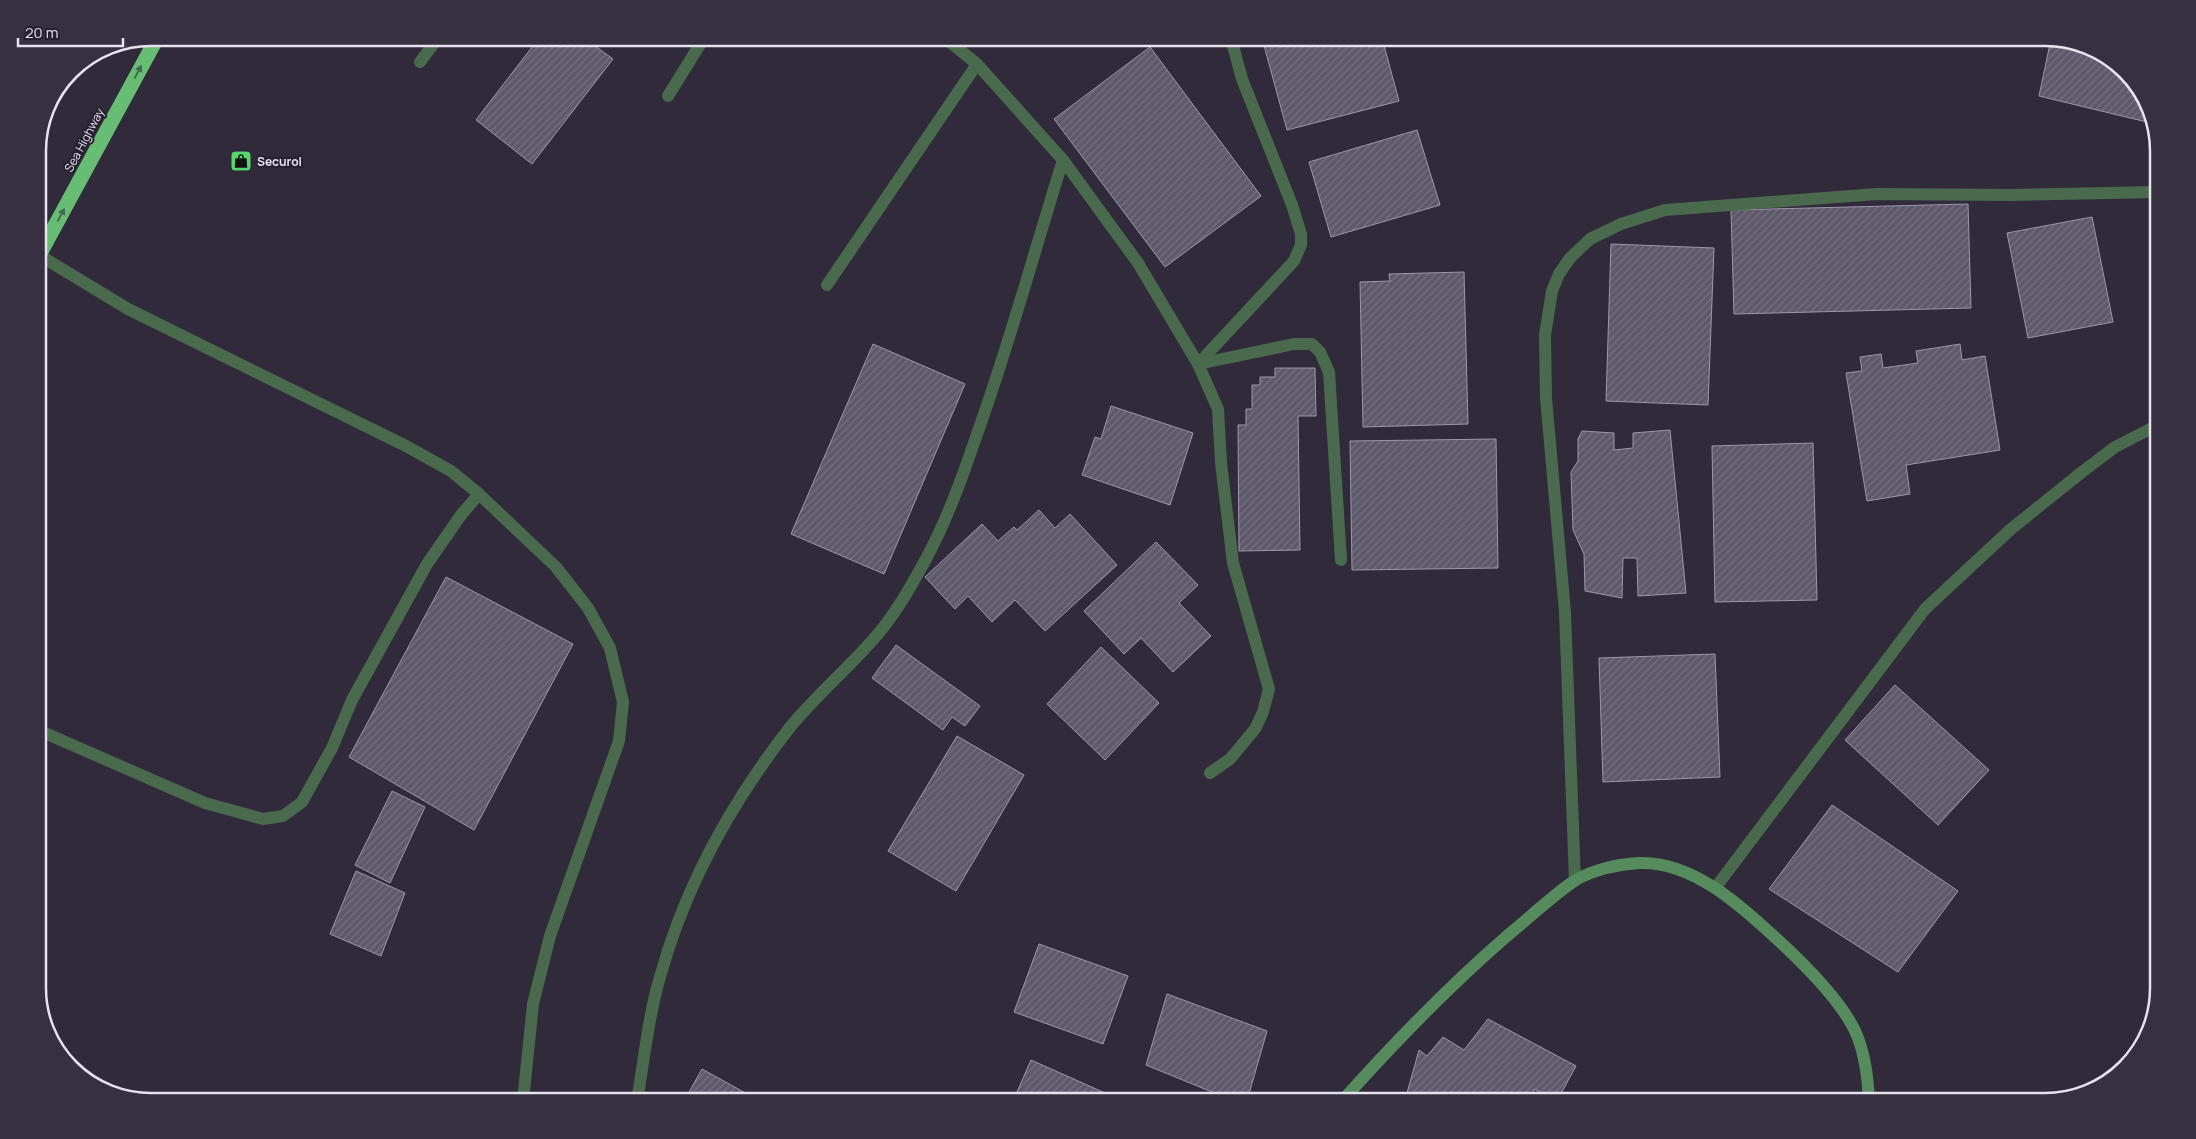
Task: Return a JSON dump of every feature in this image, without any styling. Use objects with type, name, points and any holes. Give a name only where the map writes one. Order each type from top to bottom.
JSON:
[{"type":"highway","name":"Sea Highway","points":[[46,241],[153,46]]},
{"type":"street","points":[[420,62],[432,46]]},
{"type":"street","points":[[668,96],[699,46]]},
{"type":"street","points":[[955,46],[977,64],[1063,160],[1138,263],[1198,364],[1218,409],[1221,463],[1233,563],[1269,689],[1263,712],[1254,729],[1230,759],[1210,773]]},
{"type":"street","points":[[1198,364],[1294,261],[1301,245],[1301,234],[1292,205],[1248,97],[1233,46]]},
{"type":"street","points":[[827,285],[977,64]]},
{"type":"street","points":[[639,1093],[659,980],[664,964],[690,895],[721,831],[761,767],[793,725],[828,685],[872,641],[896,611],[927,557],[956,495],[990,398],[1063,160]]},
{"type":"street","points":[[1575,881],[1565,612],[1546,398],[1545,335],[1552,291],[1559,274],[1570,258],[1590,238],[1621,224],[1674,210],[1877,194],[2011,195],[2150,192]]},
{"type":"street","points":[[46,261],[128,309],[406,446],[451,471],[479,494],[556,567],[588,608],[610,648],[623,702],[619,741],[550,936],[533,1004],[524,1093]]},
{"type":"street","points":[[1198,364],[1294,344],[1312,344],[1320,352],[1329,372],[1342,560]]},
{"type":"street","points":[[1716,887],[1925,609],[2011,529],[2082,472],[2115,447],[2150,429]]},
{"type":"street","points":[[46,733],[205,803],[263,819],[283,816],[302,802],[332,748],[352,700],[427,564],[460,515],[479,494]]},
{"type":"street","points":[[1350,1093],[1386,1051],[1464,973],[1575,881],[1607,868],[1641,863],[1676,869],[1716,887],[1810,969],[1858,1037],[1868,1076],[1869,1093]]},
{"type":"building","points":[[533,46],[595,46],[613,59],[532,164],[476,120]]},
{"type":"building","points":[[1264,46],[1384,46],[1399,101],[1287,130]]},
{"type":"building","points":[[2050,46],[2066,48],[2091,57],[2114,72],[2132,93],[2145,122],[2039,96]]},
{"type":"building","points":[[1150,47],[1261,196],[1165,267],[1054,119]]},
{"type":"building","points":[[1417,130],[1440,205],[1331,237],[1309,162]]},
{"type":"building","points":[[1968,204],[1971,308],[1734,314],[1731,210]]},
{"type":"building","points":[[2092,217],[2113,322],[2028,338],[2007,233]]},
{"type":"building","points":[[1611,244],[1714,248],[1708,405],[1606,401]]},
{"type":"building","points":[[1464,272],[1468,424],[1363,427],[1360,282],[1390,281],[1389,274]]},
{"type":"building","points":[[873,344],[965,384],[884,574],[791,534]]},
{"type":"building","points":[[1960,344],[1962,360],[1985,356],[2000,450],[1906,465],[1910,494],[1867,501],[1846,373],[1862,371],[1860,357],[1881,354],[1883,368],[1918,363],[1916,351]]},
{"type":"building","points":[[1275,368],[1315,368],[1316,416],[1298,416],[1300,550],[1239,551],[1238,425],[1246,425],[1246,409],[1252,409],[1252,385],[1260,385],[1260,377],[1275,377]]},
{"type":"building","points":[[1111,406],[1193,433],[1170,505],[1082,475],[1095,437],[1101,439]]},
{"type":"building","points":[[1670,430],[1686,593],[1638,596],[1637,558],[1623,558],[1622,598],[1585,591],[1584,554],[1573,530],[1571,472],[1578,461],[1578,439],[1582,431],[1614,433],[1614,450],[1633,448],[1633,433]]},
{"type":"building","points":[[1496,439],[1498,568],[1352,570],[1350,441]]},
{"type":"building","points":[[1813,443],[1817,600],[1715,602],[1712,446]]},
{"type":"building","points":[[1039,510],[1055,528],[1070,514],[1117,565],[1045,631],[1015,600],[992,622],[968,596],[955,609],[925,577],[982,524],[998,541],[1014,527],[1017,530]]},
{"type":"building","points":[[1156,542],[1198,585],[1179,603],[1211,636],[1173,672],[1141,638],[1124,654],[1084,611]]},
{"type":"building","points":[[446,577],[573,644],[474,830],[349,757]]},
{"type":"building","points":[[896,645],[980,706],[965,726],[952,717],[943,730],[872,678]]},
{"type":"building","points":[[1101,647],[1159,703],[1105,760],[1047,704]]},
{"type":"building","points":[[1715,654],[1720,777],[1603,782],[1599,658]]},
{"type":"building","points":[[1895,685],[1989,770],[1938,825],[1845,740]]},
{"type":"building","points":[[957,736],[1024,775],[956,891],[888,851]]},
{"type":"building","points":[[392,791],[425,807],[390,883],[355,865]]},
{"type":"building","points":[[1832,805],[1958,891],[1898,972],[1769,889]]},
{"type":"building","points":[[356,871],[405,893],[381,956],[330,934]]},
{"type":"building","points":[[1039,944],[1128,976],[1103,1044],[1014,1012]]},
{"type":"building","points":[[1167,994],[1267,1031],[1249,1093],[1214,1093],[1146,1065]]},
{"type":"building","points":[[1488,1019],[1576,1066],[1561,1093],[1542,1093],[1534,1089],[1534,1093],[1407,1093],[1419,1050],[1427,1056],[1443,1037],[1464,1050]]},
{"type":"building","points":[[1031,1060],[1105,1093],[1017,1093]]},
{"type":"building","points":[[702,1069],[746,1093],[688,1093]]},
{"type":"place","name":"Securol","points":[[241,161]]}]
